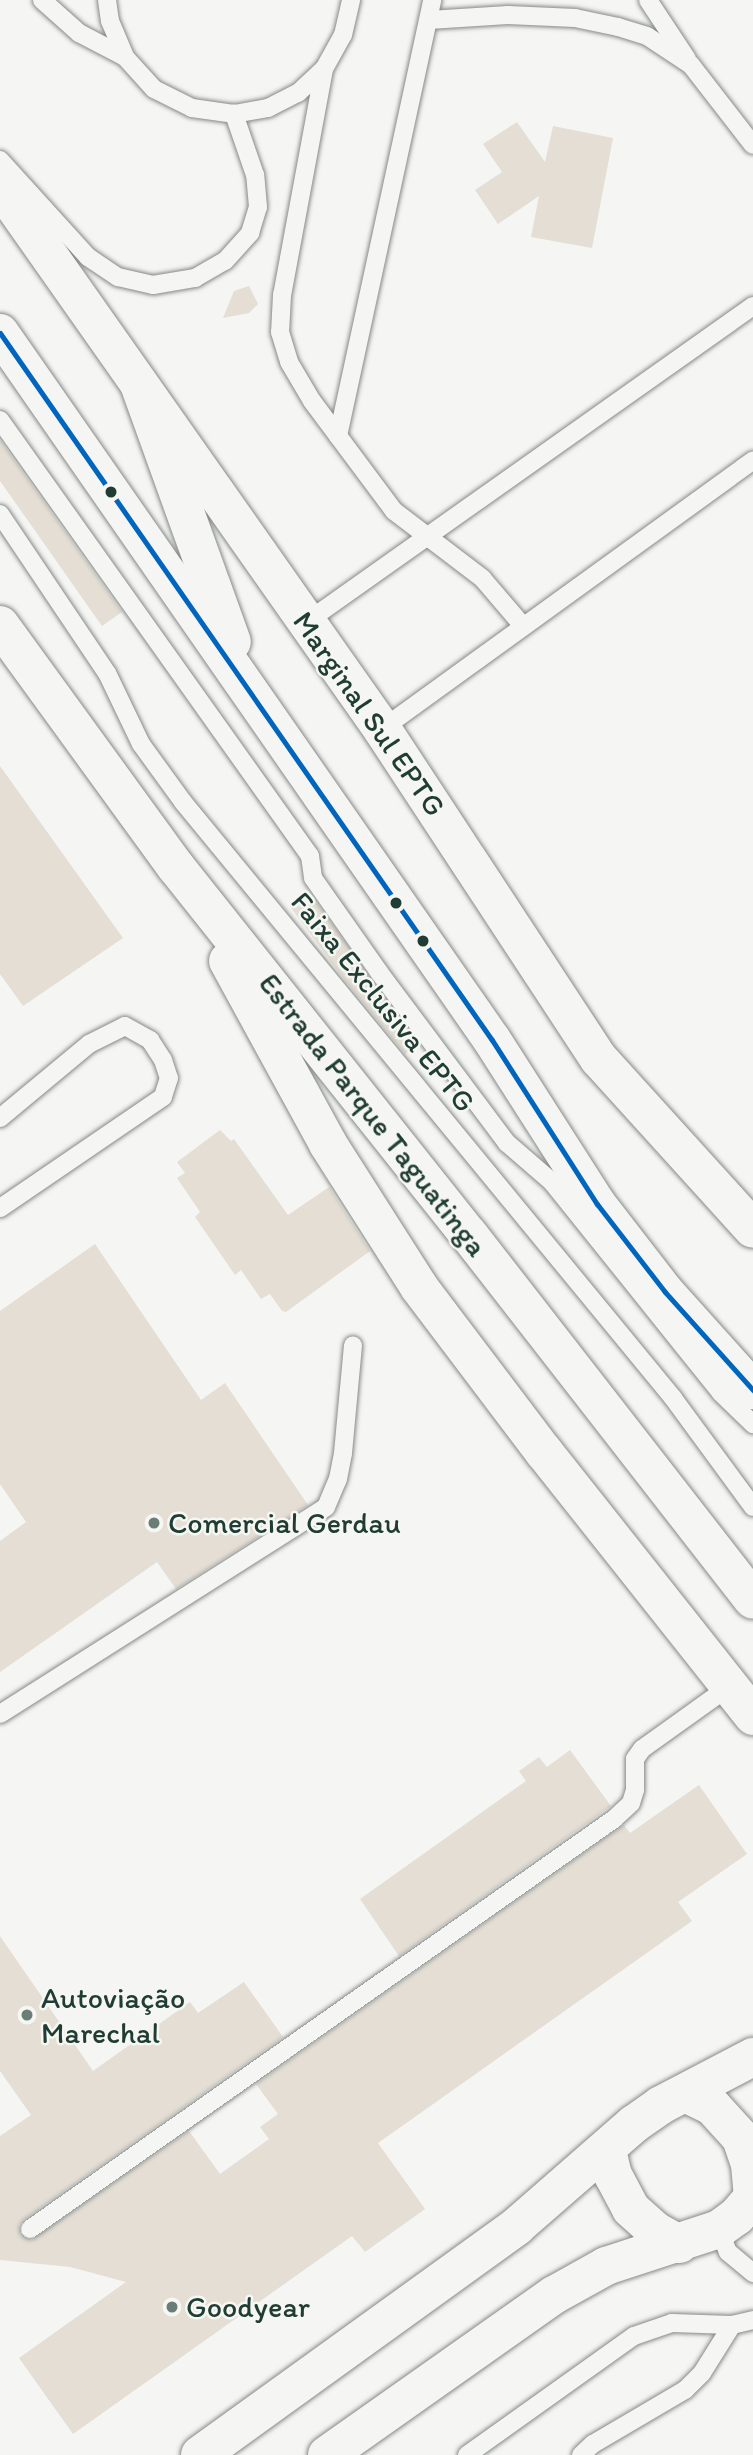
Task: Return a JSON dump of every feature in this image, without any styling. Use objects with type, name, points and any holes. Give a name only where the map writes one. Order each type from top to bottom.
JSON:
[{"type":"main road","name":"Marginal Sul EPTG","points":[[0,186],[382,729],[599,1059],[753,1230]]},
{"type":"main road","points":[[0,333],[492,1040],[597,1204],[665,1292],[753,1390]]},
{"type":"main road","points":[[139,384],[248,687]]},
{"type":"main road","name":"Estrada Parque Taguatinga","points":[[0,625],[176,867],[753,1600]]},
{"type":"main road","points":[[176,867],[328,1144],[419,1287],[544,1452],[753,1716]]},
{"type":"main road","points":[[200,2455],[517,2226],[634,2124],[661,2105],[687,2094],[753,2057]]},
{"type":"main road","points":[[327,2455],[554,2295],[606,2266],[719,2229],[737,2216],[753,2196],[750,2164],[741,2138],[712,2106],[687,2094]]},
{"type":"main road","points":[[607,2150],[613,2175],[631,2209],[653,2230],[679,2244]]},
{"type":"lane","points":[[42,0],[79,33],[125,57]]},
{"type":"lane","points":[[107,0],[110,21],[125,57],[154,89],[192,108],[233,114],[268,108],[288,98],[324,69]]},
{"type":"lane","points":[[351,0],[344,35],[324,69],[292,236],[280,332],[289,362],[312,401],[394,511],[482,578],[523,626]]},
{"type":"lane","points":[[338,436],[344,397],[432,0]]},
{"type":"lane","points":[[648,0],[691,65],[753,145]]},
{"type":"lane","points":[[429,20],[508,15],[575,18],[646,36],[691,65]]},
{"type":"lane","points":[[0,160],[88,257],[118,277],[153,285],[195,278],[225,261],[250,233],[258,207],[255,175],[233,114]]},
{"type":"lane","points":[[305,623],[428,539],[753,306]]},
{"type":"lane","name":"Faixa Exclusiva EPTG","points":[[0,420],[310,856],[313,878],[379,972],[507,1143],[552,1182],[721,1393],[753,1424]]},
{"type":"lane","points":[[382,729],[753,460]]},
{"type":"lane","name":"Faixa Exclusiva EPTG","points":[[0,514],[107,673],[141,744],[183,803],[673,1398],[753,1507]]},
{"type":"lane","points":[[0,1118],[54,1076],[89,1044],[125,1026],[150,1040],[163,1060],[169,1078],[169,1088],[153,1104],[0,1208]]},
{"type":"lane","points":[[0,1714],[326,1507],[338,1479],[343,1454],[353,1345]]},
{"type":"lane","points":[[30,2229],[614,1819],[631,1803],[635,1790],[635,1759],[642,1749],[730,1686]]},
{"type":"lane","points":[[719,2229],[728,2252],[753,2273]]},
{"type":"lane","points":[[467,2455],[634,2336],[671,2323],[732,2325],[753,2320]]},
{"type":"lane","points":[[581,2455],[593,2444],[685,2390],[702,2373],[732,2325]]},
{"type":"building","points":[[517,122],[545,162],[553,126],[613,138],[592,248],[531,237],[539,196],[498,224],[475,190],[502,172],[483,144]]},
{"type":"building","points":[[249,286],[258,304],[249,313],[223,318],[234,291]]},
{"type":"building","points":[[0,440],[122,612],[102,626],[0,481]]},
{"type":"building","points":[[0,766],[123,938],[23,1006],[0,974]]},
{"type":"building","points":[[308,891],[419,1044],[405,1054],[346,982],[289,905]]},
{"type":"building","points":[[220,1130],[231,1141],[234,1139],[288,1215],[329,1187],[370,1251],[286,1312],[282,1311],[270,1294],[261,1299],[241,1270],[235,1275],[195,1217],[200,1212],[177,1178],[185,1173],[177,1162]]},
{"type":"building","points":[[95,1244],[201,1400],[225,1383],[308,1505],[176,1589],[157,1562],[0,1672],[0,1541],[26,1522],[0,1484],[0,1311]]},
{"type":"building","points":[[570,1750],[611,1806],[399,1956],[360,1899],[526,1781],[519,1771],[539,1757],[547,1767]]},
{"type":"building","points":[[699,1785],[747,1854],[678,1902],[692,1921],[378,2143],[425,2209],[365,2252],[352,2236],[73,2434],[19,2358],[126,2282],[70,2267],[0,2260],[0,2136],[31,2115],[0,2071],[0,1936],[93,2071],[190,2002],[198,2013],[244,1982],[283,2037],[23,2220],[19,2225],[20,2235],[32,2240],[189,2131],[220,2174],[269,2139],[260,2127],[278,2114],[256,2084],[624,1825],[630,1833]]},
{"type":"transit line","points":[[0,333],[492,1040],[597,1204],[665,1292],[753,1390]]},
{"type":"place","name":"Comercial Gerdau","points":[[154,1523]]},
{"type":"place","name":"Autoviação Marechal","points":[[27,2015]]},
{"type":"place","name":"Goodyear","points":[[172,2307]]}]
